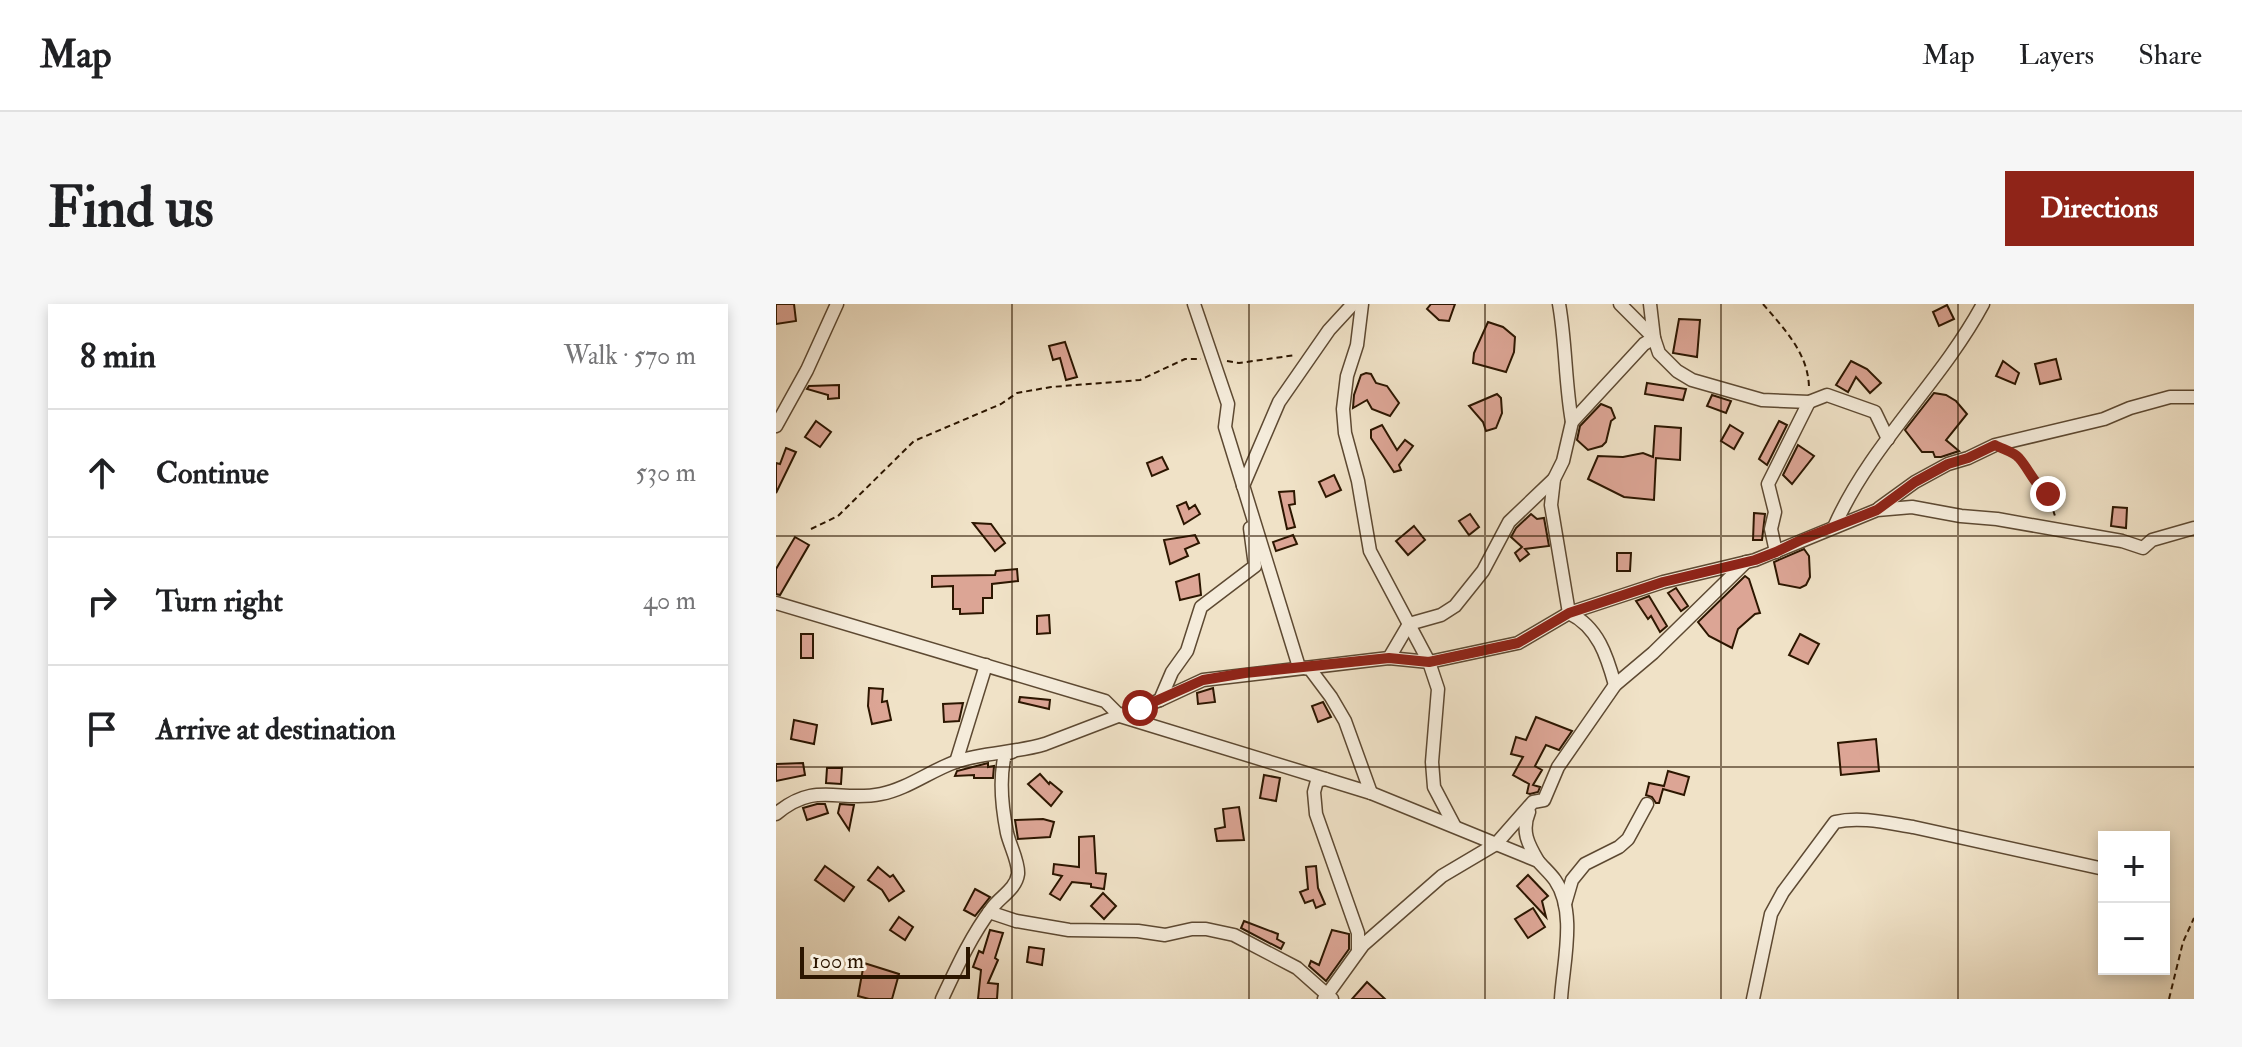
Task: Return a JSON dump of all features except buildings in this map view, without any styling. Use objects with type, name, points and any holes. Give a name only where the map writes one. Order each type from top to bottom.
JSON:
[{"type":"street","points":[[776,426],[807,370],[837,304]]},
{"type":"street","points":[[1194,304],[1228,404],[1225,427],[1299,667]]},
{"type":"street","points":[[1160,700],[1172,672],[1187,651],[1201,607],[1255,566],[1243,487],[1279,402],[1329,330],[1353,304]]},
{"type":"street","points":[[1362,304],[1357,345],[1347,376],[1343,409],[1345,433],[1358,481],[1370,551],[1429,662],[1438,689],[1432,762],[1434,787],[1454,825]]},
{"type":"street","points":[[1389,658],[1409,624],[1441,615],[1455,606],[1483,571],[1509,522],[1554,479],[1563,461],[1572,422],[1559,304]]},
{"type":"street","points":[[1620,304],[1654,338]]},
{"type":"street","points":[[1650,304],[1659,353],[1677,371],[1692,380],[1762,400],[1809,402],[1827,395],[1875,412],[1888,439]]},
{"type":"street","points":[[1835,525],[1849,493],[1966,337],[1983,304]]},
{"type":"street","points":[[1572,422],[1644,344],[1654,338]]},
{"type":"street","points":[[1877,510],[1915,482],[1948,464],[1995,445],[2104,419],[2170,397],[2194,397]]},
{"type":"street","points":[[1776,552],[1771,529],[1775,512],[1768,484],[1809,402]]},
{"type":"street","points":[[1554,479],[1551,505],[1569,613]]},
{"type":"street","points":[[942,999],[965,950],[989,912],[1017,879],[1018,871],[1002,802],[1005,754],[1045,744],[1120,716],[1203,680],[1389,658],[1429,662],[1518,643],[1569,613],[1663,582],[1776,552],[1877,510],[1912,507],[1997,519],[2122,541],[2143,548],[2152,540],[2194,528]]},
{"type":"street","points":[[989,912],[1016,921],[1069,930],[1138,931],[1165,935],[1206,929],[1234,935],[1297,968],[1328,997],[1358,951],[1442,876],[1496,844],[1533,802],[1544,800],[1558,767],[1615,685],[1653,653],[1748,560]]},
{"type":"street","points":[[776,603],[1105,701],[1120,716],[1371,793],[1538,861]]},
{"type":"street","points":[[1569,613],[1585,621],[1595,635],[1607,657],[1615,685]]},
{"type":"street","points":[[956,762],[986,665]]},
{"type":"street","points":[[1299,667],[1310,669],[1345,721],[1371,793]]},
{"type":"street","points":[[776,814],[803,797],[827,793],[877,795],[956,762],[1016,751]]},
{"type":"street","points":[[1325,779],[1317,781],[1314,792],[1316,814],[1358,933],[1358,951]]},
{"type":"street","points":[[1533,802],[1525,822],[1525,833],[1538,861],[1556,881],[1565,904],[1567,920],[1561,999]]},
{"type":"street","points":[[1565,904],[1572,880],[1585,864],[1628,839],[1647,804]]},
{"type":"street","points":[[1753,999],[1771,914],[1783,892],[1835,822],[1845,819],[1913,827],[2098,868]]},
{"type":"path","points":[[1763,304],[1800,350],[1809,373],[1809,402]]},
{"type":"path","points":[[811,529],[838,516],[914,441],[1001,404],[1017,393],[1140,380],[1185,359],[1239,363],[1290,357],[1319,346]]},
{"type":"path","points":[[1995,445],[2018,456],[2040,489],[2048,494],[2063,531]]},
{"type":"path","points":[[2169,999],[2183,942],[2194,918]]},
{"type":"route","points":[[1140,708],[1203,680],[1389,658],[1429,662],[1518,643],[1569,613],[1663,582],[1776,552],[1877,510],[1915,482],[1948,464],[1995,445],[2018,456],[2040,489],[2048,494]]}]
